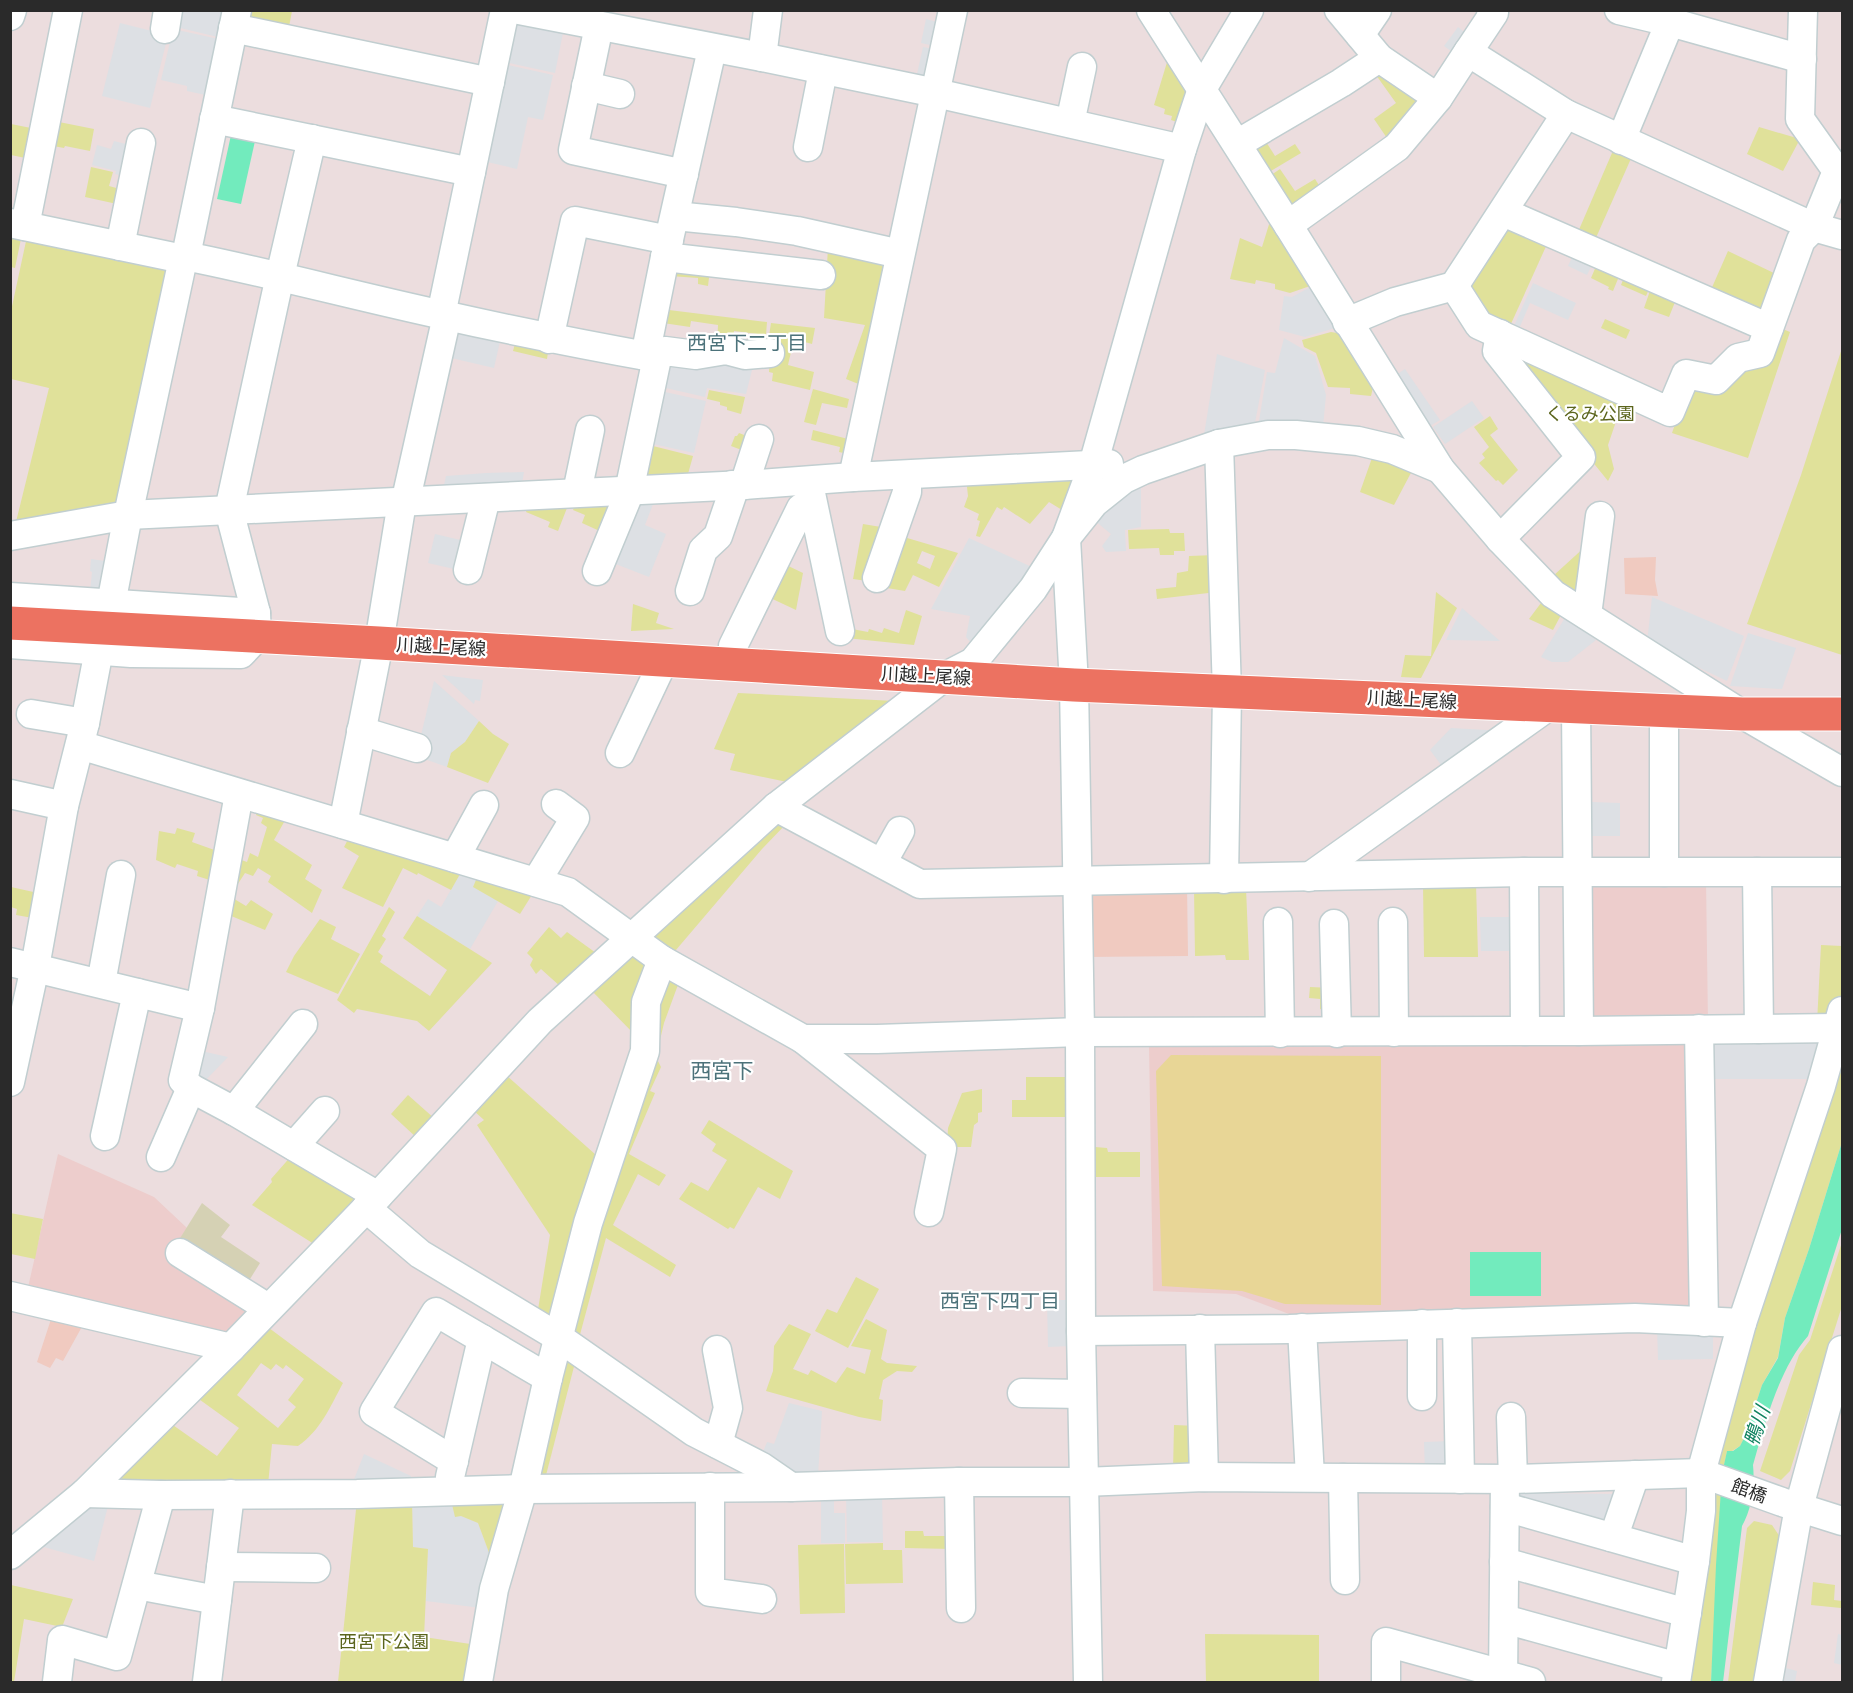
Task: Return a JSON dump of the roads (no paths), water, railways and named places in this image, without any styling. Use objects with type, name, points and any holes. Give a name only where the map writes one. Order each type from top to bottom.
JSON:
[{"type":"main road","name":"川越上尾線","points":[[10,623],[256,625],[379,643],[1074,685],[1742,714],[1842,714]]},
{"type":"street","points":[[10,16],[12,10]]},
{"type":"street","points":[[68,10],[18,224],[280,276],[549,339],[651,357],[665,351],[696,355],[726,350],[745,355],[771,353]]},
{"type":"street","points":[[343,824],[405,501],[505,10]]},
{"type":"street","points":[[519,10],[598,26],[635,22],[712,49],[936,93],[1182,149]]},
{"type":"street","points":[[762,57],[768,10]]},
{"type":"street","points":[[853,477],[953,10]]},
{"type":"street","points":[[1151,10],[1440,469],[1500,539],[1553,594],[1742,714],[1842,772]]},
{"type":"street","points":[[1088,1683],[1081,1331],[1080,1032],[1074,685],[1066,538],[1093,465],[1182,149],[1202,89],[1250,10]]},
{"type":"street","points":[[1339,10],[1379,58],[1438,98]]},
{"type":"street","points":[[1360,35],[1377,10]]},
{"type":"street","points":[[1288,225],[1397,147],[1438,98],[1494,13],[1491,10]]},
{"type":"street","points":[[1619,10],[1802,59]]},
{"type":"street","points":[[1454,286],[1479,324],[1670,412],[1686,374],[1716,380],[1738,358],[1760,353],[1801,240],[1814,227],[1840,171],[1800,119],[1803,10]]},
{"type":"street","points":[[111,604],[128,515],[186,256],[235,19],[490,82]]},
{"type":"street","points":[[1621,140],[1670,22]]},
{"type":"street","points":[[598,26],[573,150],[684,174]]},
{"type":"street","points":[[597,571],[630,490],[670,238],[712,49]]},
{"type":"street","points":[[1468,52],[1566,114],[1814,227],[1842,235]]},
{"type":"street","points":[[1237,144],[1379,58]]},
{"type":"street","points":[[1070,123],[1082,67]]},
{"type":"street","points":[[808,147],[821,81],[819,69]]},
{"type":"street","points":[[586,86],[620,94]]},
{"type":"street","points":[[1347,322],[1395,302],[1454,286],[1566,114]]},
{"type":"street","points":[[214,119],[471,172]]},
{"type":"street","points":[[10,644],[131,653],[241,654],[256,625],[229,510],[312,139]]},
{"type":"street","points":[[120,246],[141,143]]},
{"type":"street","points":[[1503,212],[1769,328]]},
{"type":"street","points":[[549,339],[575,221],[670,238],[820,286],[824,237]]},
{"type":"street","points":[[670,238],[756,225],[797,231],[900,254]]},
{"type":"street","points":[[1500,334],[1497,351],[1581,457],[1500,539]]},
{"type":"street","points":[[577,492],[590,430]]},
{"type":"street","points":[[10,1555],[85,1493],[231,1348],[372,1202],[540,1021],[776,807],[944,677],[973,662],[1033,589],[1066,538],[1094,503],[1124,479],[1170,460],[1219,444],[1268,435],[1358,441],[1392,449],[1440,469]]},
{"type":"street","points":[[690,591],[702,550],[718,536],[732,495],[759,439]]},
{"type":"street","points":[[1219,444],[1227,692],[1224,879]]},
{"type":"street","points":[[10,537],[128,515],[738,485],[810,491],[853,477],[1170,460]]},
{"type":"street","points":[[877,578],[907,492],[907,475]]},
{"type":"street","points":[[810,491],[840,631]]},
{"type":"street","points":[[733,646],[810,491]]},
{"type":"street","points":[[468,570],[486,498]]},
{"type":"street","points":[[1587,615],[1600,516]]},
{"type":"street","points":[[10,597],[111,604],[256,625]]},
{"type":"street","points":[[10,1082],[22,965],[82,734],[99,650]]},
{"type":"street","points":[[620,753],[664,660]]},
{"type":"street","points":[[1309,877],[1563,706],[1579,873],[1579,1032]]},
{"type":"street","points":[[1664,711],[1664,872]]},
{"type":"street","points":[[31,714],[239,794],[568,892],[662,960],[803,1039],[942,1149],[929,1212]]},
{"type":"street","points":[[361,731],[417,748]]},
{"type":"street","points":[[10,794],[64,806]]},
{"type":"street","points":[[239,794],[200,1008],[183,1080],[190,1088],[294,1146],[372,1202],[420,1254],[558,1337],[694,1432],[762,1467],[790,1487]]},
{"type":"street","points":[[536,882],[575,818],[556,804]]},
{"type":"street","points":[[455,858],[484,805]]},
{"type":"street","points":[[776,807],[920,884],[1524,873],[1842,872]]},
{"type":"street","points":[[882,863],[900,831]]},
{"type":"street","points":[[1757,872],[1759,1029]]},
{"type":"street","points":[[1524,873],[1525,1030]]},
{"type":"street","points":[[101,983],[121,875]]},
{"type":"street","points":[[1278,922],[1280,1033]]},
{"type":"street","points":[[1393,922],[1394,1032]]},
{"type":"street","points":[[1334,924],[1337,1033]]},
{"type":"street","points":[[478,1683],[494,1589],[524,1489],[558,1337],[588,1223],[645,1051],[646,1002],[662,960]]},
{"type":"street","points":[[22,965],[200,1008]]},
{"type":"street","points":[[105,1136],[137,993]]},
{"type":"street","points":[[803,1039],[877,1039],[1080,1032],[1337,1033],[1525,1030],[1579,1032],[1759,1029],[1840,1020],[1821,1086],[1742,1323],[1701,1511],[1677,1675],[1504,1619]]},
{"type":"street","points":[[234,1111],[303,1024]]},
{"type":"street","points":[[1699,1029],[1704,1322]]},
{"type":"street","points":[[161,1158],[190,1088]]},
{"type":"street","points":[[294,1146],[325,1111]]},
{"type":"street","points":[[180,1253],[268,1308]]},
{"type":"street","points":[[10,1296],[231,1348]]},
{"type":"street","points":[[454,1461],[374,1412],[436,1312],[548,1378]]},
{"type":"street","points":[[1081,1331],[1302,1328],[1635,1318],[1742,1323]]},
{"type":"street","points":[[1457,1323],[1460,1479]]},
{"type":"street","points":[[1422,1324],[1422,1396]]},
{"type":"street","points":[[1302,1328],[1310,1477]]},
{"type":"street","points":[[1200,1329],[1204,1478]]},
{"type":"street","points":[[447,1492],[482,1339]]},
{"type":"street","points":[[717,1350],[728,1408],[718,1444]]},
{"type":"street","points":[[1768,1683],[1791,1505],[1842,1350]]},
{"type":"street","points":[[1022,1393],[1082,1394]]},
{"type":"street","points":[[1503,1679],[1505,1507],[1509,1479],[1511,1417]]},
{"type":"street","points":[[85,1493],[161,1495],[447,1492],[1204,1478],[1509,1479],[1635,1475],[1709,1476]]},
{"type":"street","points":[[1611,1537],[1616,1530],[1635,1475]]},
{"type":"street","name":"館橋","points":[[1709,1476],[1842,1521]]},
{"type":"street","points":[[1343,1478],[1345,1580]]},
{"type":"street","points":[[959,1482],[961,1608]]},
{"type":"street","points":[[710,1487],[710,1592],[762,1599]]},
{"type":"street","points":[[207,1683],[230,1494]]},
{"type":"street","points":[[57,1683],[62,1640],[117,1656],[161,1495]]},
{"type":"street","points":[[1505,1507],[1695,1561]]},
{"type":"street","points":[[1504,1562],[1687,1613]]},
{"type":"street","points":[[222,1567],[316,1568]]},
{"type":"street","points":[[137,1585],[217,1600]]},
{"type":"street","points":[[1386,1683],[1386,1642],[1503,1679],[1531,1683]]},
{"type":"water","points":[[231,135],[255,141],[241,204],[217,199]]},
{"type":"water","name":"鴨川","points":[[1842,1142],[1842,1229],[1808,1336],[1781,1380],[1753,1465],[1753,1488],[1742,1526],[1723,1682],[1711,1682],[1722,1474],[1727,1451],[1733,1451],[1740,1446],[1762,1385],[1778,1358],[1785,1318]]},
{"type":"water","points":[[1470,1252],[1541,1252],[1541,1296],[1470,1296]]},
{"type":"district","name":"西宮下二丁目","points":[[747,343]]},
{"type":"district","name":"西宮下","points":[[722,1071]]},
{"type":"district","name":"西宮下四丁目","points":[[1000,1301]]},
{"type":"park label","name":"くるみ公園","points":[[1590,414]]},
{"type":"park label","name":"西宮下公園","points":[[384,1642]]}]
